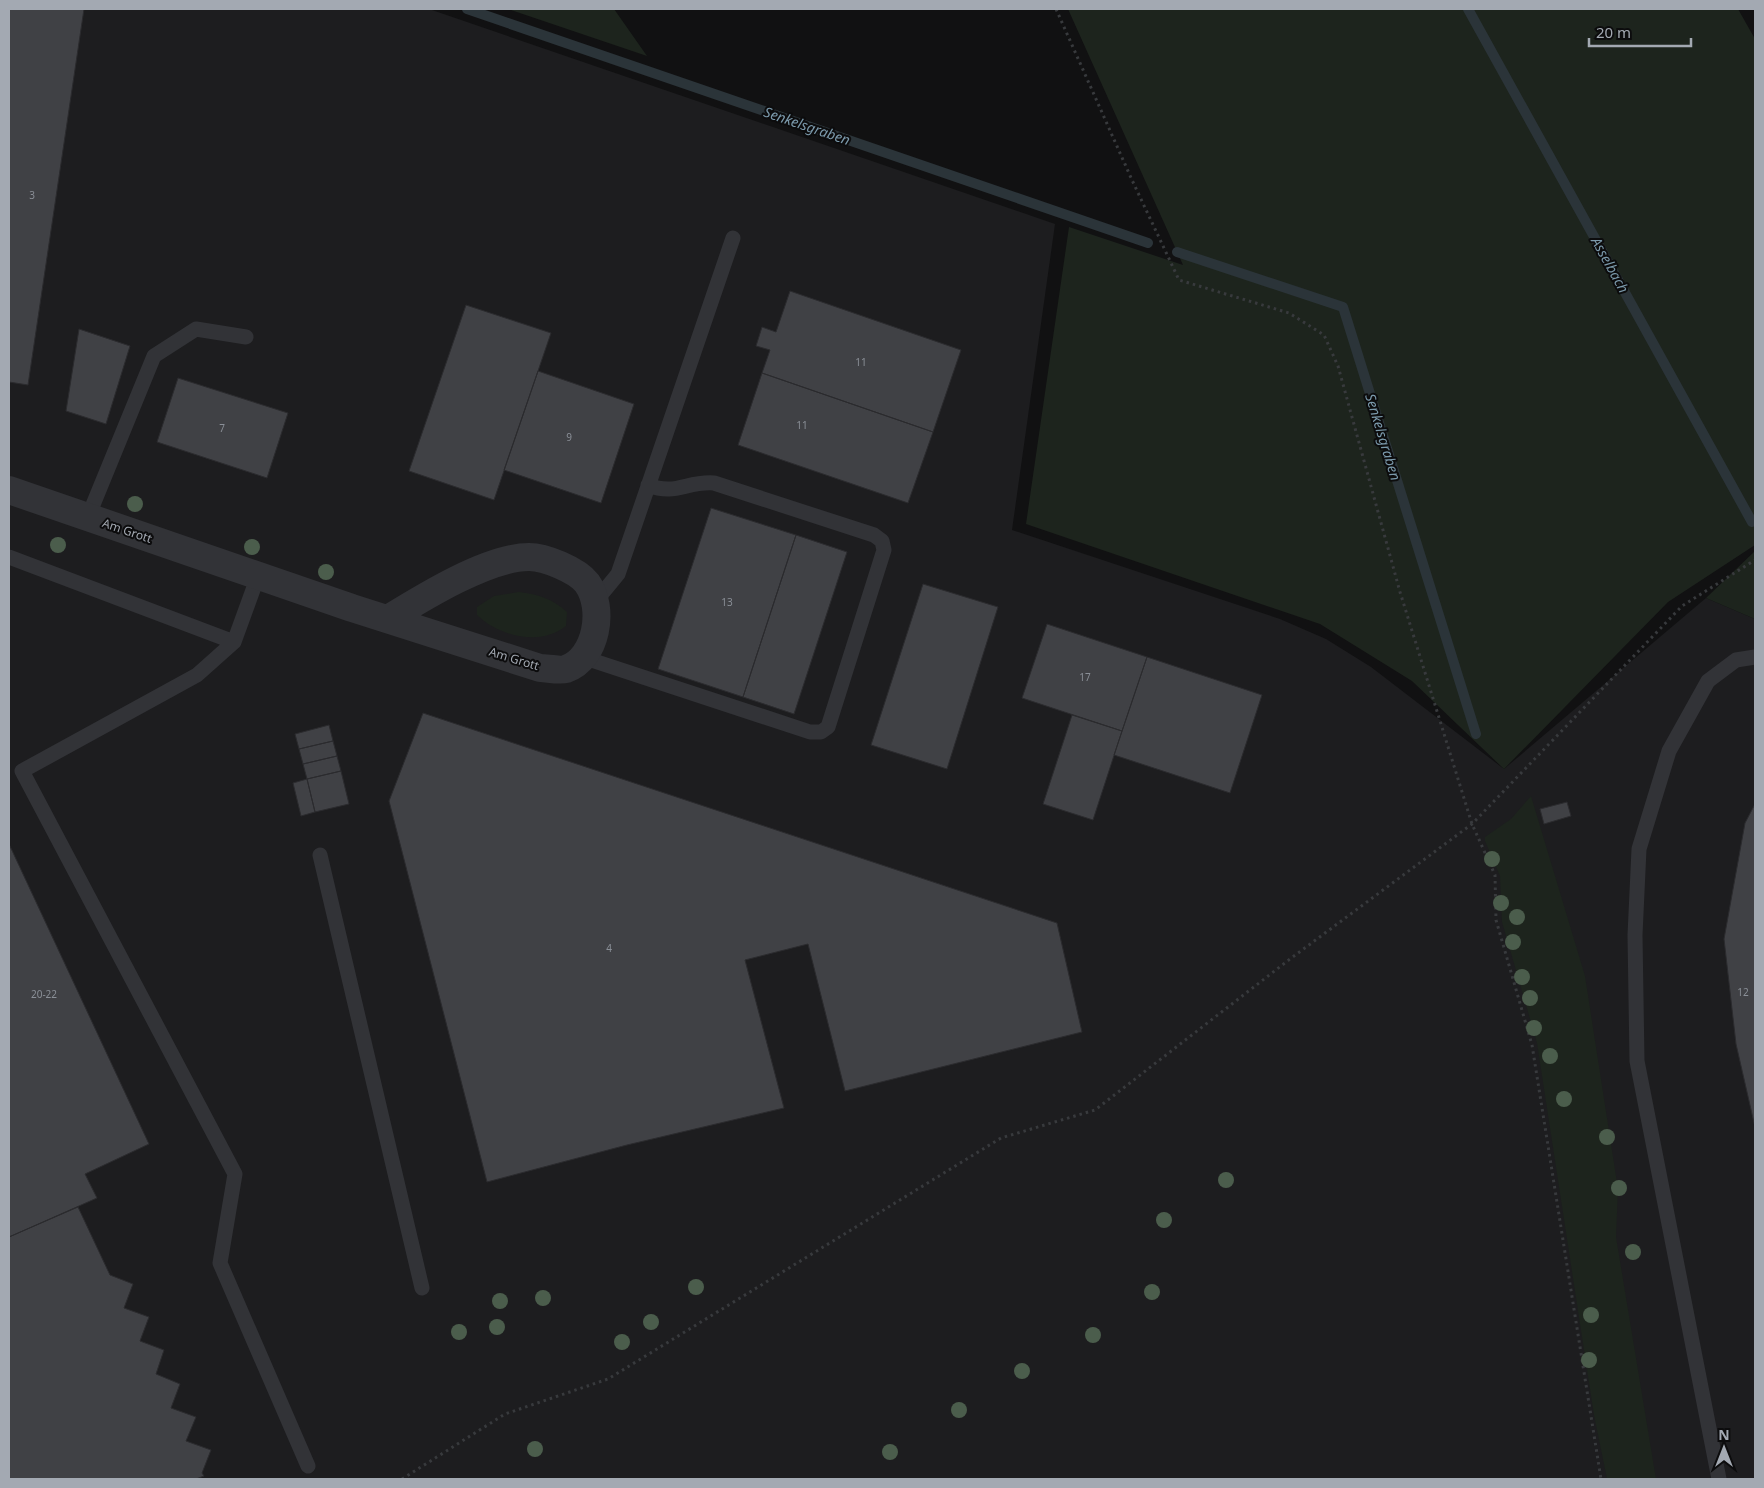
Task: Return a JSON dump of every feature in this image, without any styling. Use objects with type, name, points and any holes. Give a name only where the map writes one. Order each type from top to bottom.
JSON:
[{"type":"street","name":"Am Grott","points":[[9,490],[258,576],[540,668],[566,669],[582,657]]},
{"type":"street","points":[[388,619],[435,590],[502,561],[530,557],[562,566],[587,583],[595,602],[597,623],[593,639],[582,657]]},
{"type":"lane","points":[[595,602],[618,574],[732,238]]},
{"type":"lane","points":[[88,517],[154,356],[196,329],[246,337]]},
{"type":"lane","points":[[582,657],[810,732],[821,732],[828,727],[884,550],[882,540],[874,535],[714,483],[698,483],[672,491],[660,490],[648,485]]},
{"type":"lane","points":[[9,558],[234,642]]},
{"type":"lane","points":[[258,576],[234,642],[197,675],[22,771],[235,1174],[220,1263],[308,1466]]},
{"type":"lane","points":[[1719,1479],[1638,1061],[1635,925],[1638,849],[1669,751],[1708,681],[1736,660],[1755,657]]},
{"type":"lane","points":[[320,855],[422,1288]]},
{"type":"path","points":[[1056,9],[1179,280],[1289,313],[1324,335],[1338,366],[1400,592],[1472,824],[1495,875],[1496,920],[1532,1046],[1601,1479]]},
{"type":"path","points":[[402,1479],[505,1414],[608,1378],[1001,1138],[1095,1110],[1290,959],[1472,824],[1682,606],[1755,560]]},
{"type":"shaded area","points":[[9,9],[429,9],[1055,224],[1012,530],[1280,619],[1326,639],[1371,667],[1504,769],[1706,598],[1755,619],[1755,1479],[9,1479]]},
{"type":"shaded area","points":[[508,9],[614,9],[647,56]]},
{"type":"shaded area","points":[[1068,9],[1738,9],[1755,39],[1755,545],[1668,602],[1504,769],[1412,681],[1320,624],[1026,524],[1069,227],[1183,265]]},
{"type":"shaded area","points":[[1755,551],[1755,619],[1706,598]]},
{"type":"shaded area","points":[[519,592],[545,598],[562,607],[567,612],[566,626],[544,636],[520,636],[497,629],[477,615],[477,607],[494,596]]},
{"type":"shaded area","points":[[1531,796],[1585,976],[1618,1189],[1616,1237],[1656,1479],[1607,1479],[1594,1415],[1537,1043],[1502,922],[1500,876],[1485,841],[1485,837],[1511,819]]},
{"type":"building","points":[[9,9],[84,9],[28,385],[9,382]]},
{"type":"building","points":[[790,291],[961,350],[933,432],[762,373],[770,350],[756,346],[762,327],[776,332]]},
{"type":"building","points":[[466,305],[551,333],[494,500],[409,471]]},
{"type":"building","points":[[79,329],[130,346],[106,424],[66,411]]},
{"type":"building","points":[[538,371],[634,404],[601,503],[504,470]]},
{"type":"building","points":[[762,373],[933,432],[908,503],[738,445]]},
{"type":"building","points":[[178,378],[288,413],[267,478],[157,442]]},
{"type":"building","points":[[711,508],[796,535],[743,697],[658,669]]},
{"type":"building","points":[[796,535],[847,552],[794,714],[743,697]]},
{"type":"building","points":[[923,584],[998,607],[947,769],[871,745]]},
{"type":"building","points":[[1047,624],[1147,657],[1122,731],[1022,698]]},
{"type":"building","points":[[1147,657],[1262,695],[1230,793],[1114,755]]},
{"type":"building","points":[[423,713],[1057,923],[1082,1032],[845,1091],[808,944],[745,960],[784,1108],[627,1145],[487,1182],[389,801]]},
{"type":"building","points":[[1072,715],[1122,731],[1093,820],[1043,804]]},
{"type":"building","points":[[329,725],[333,741],[299,749],[295,734]]},
{"type":"building","points":[[333,741],[337,756],[303,764],[299,749]]},
{"type":"building","points":[[337,756],[341,771],[307,779],[303,764]]},
{"type":"building","points":[[341,771],[349,804],[315,812],[307,779]]},
{"type":"building","points":[[307,779],[315,812],[301,816],[293,783]]},
{"type":"building","points":[[1567,802],[1571,816],[1544,824],[1540,809]]},
{"type":"building","points":[[1755,804],[1755,1127],[1736,1044],[1724,939],[1745,823]]},
{"type":"building","points":[[9,844],[149,1144],[85,1174],[97,1198],[9,1237]]},
{"type":"building","points":[[78,1207],[110,1275],[133,1284],[124,1308],[149,1317],[140,1341],[164,1350],[156,1374],[180,1384],[171,1408],[196,1417],[186,1441],[211,1450],[202,1473],[204,1476],[196,1479],[9,1479],[9,1237]]},
{"type":"waterway","name":"Senkelsgraben","points":[[467,9],[1148,243]]},
{"type":"waterway","name":"Asselbach","points":[[1468,9],[1752,522]]},
{"type":"waterway","name":"Senkelsgraben","points":[[1177,252],[1343,307],[1476,734]]}]
